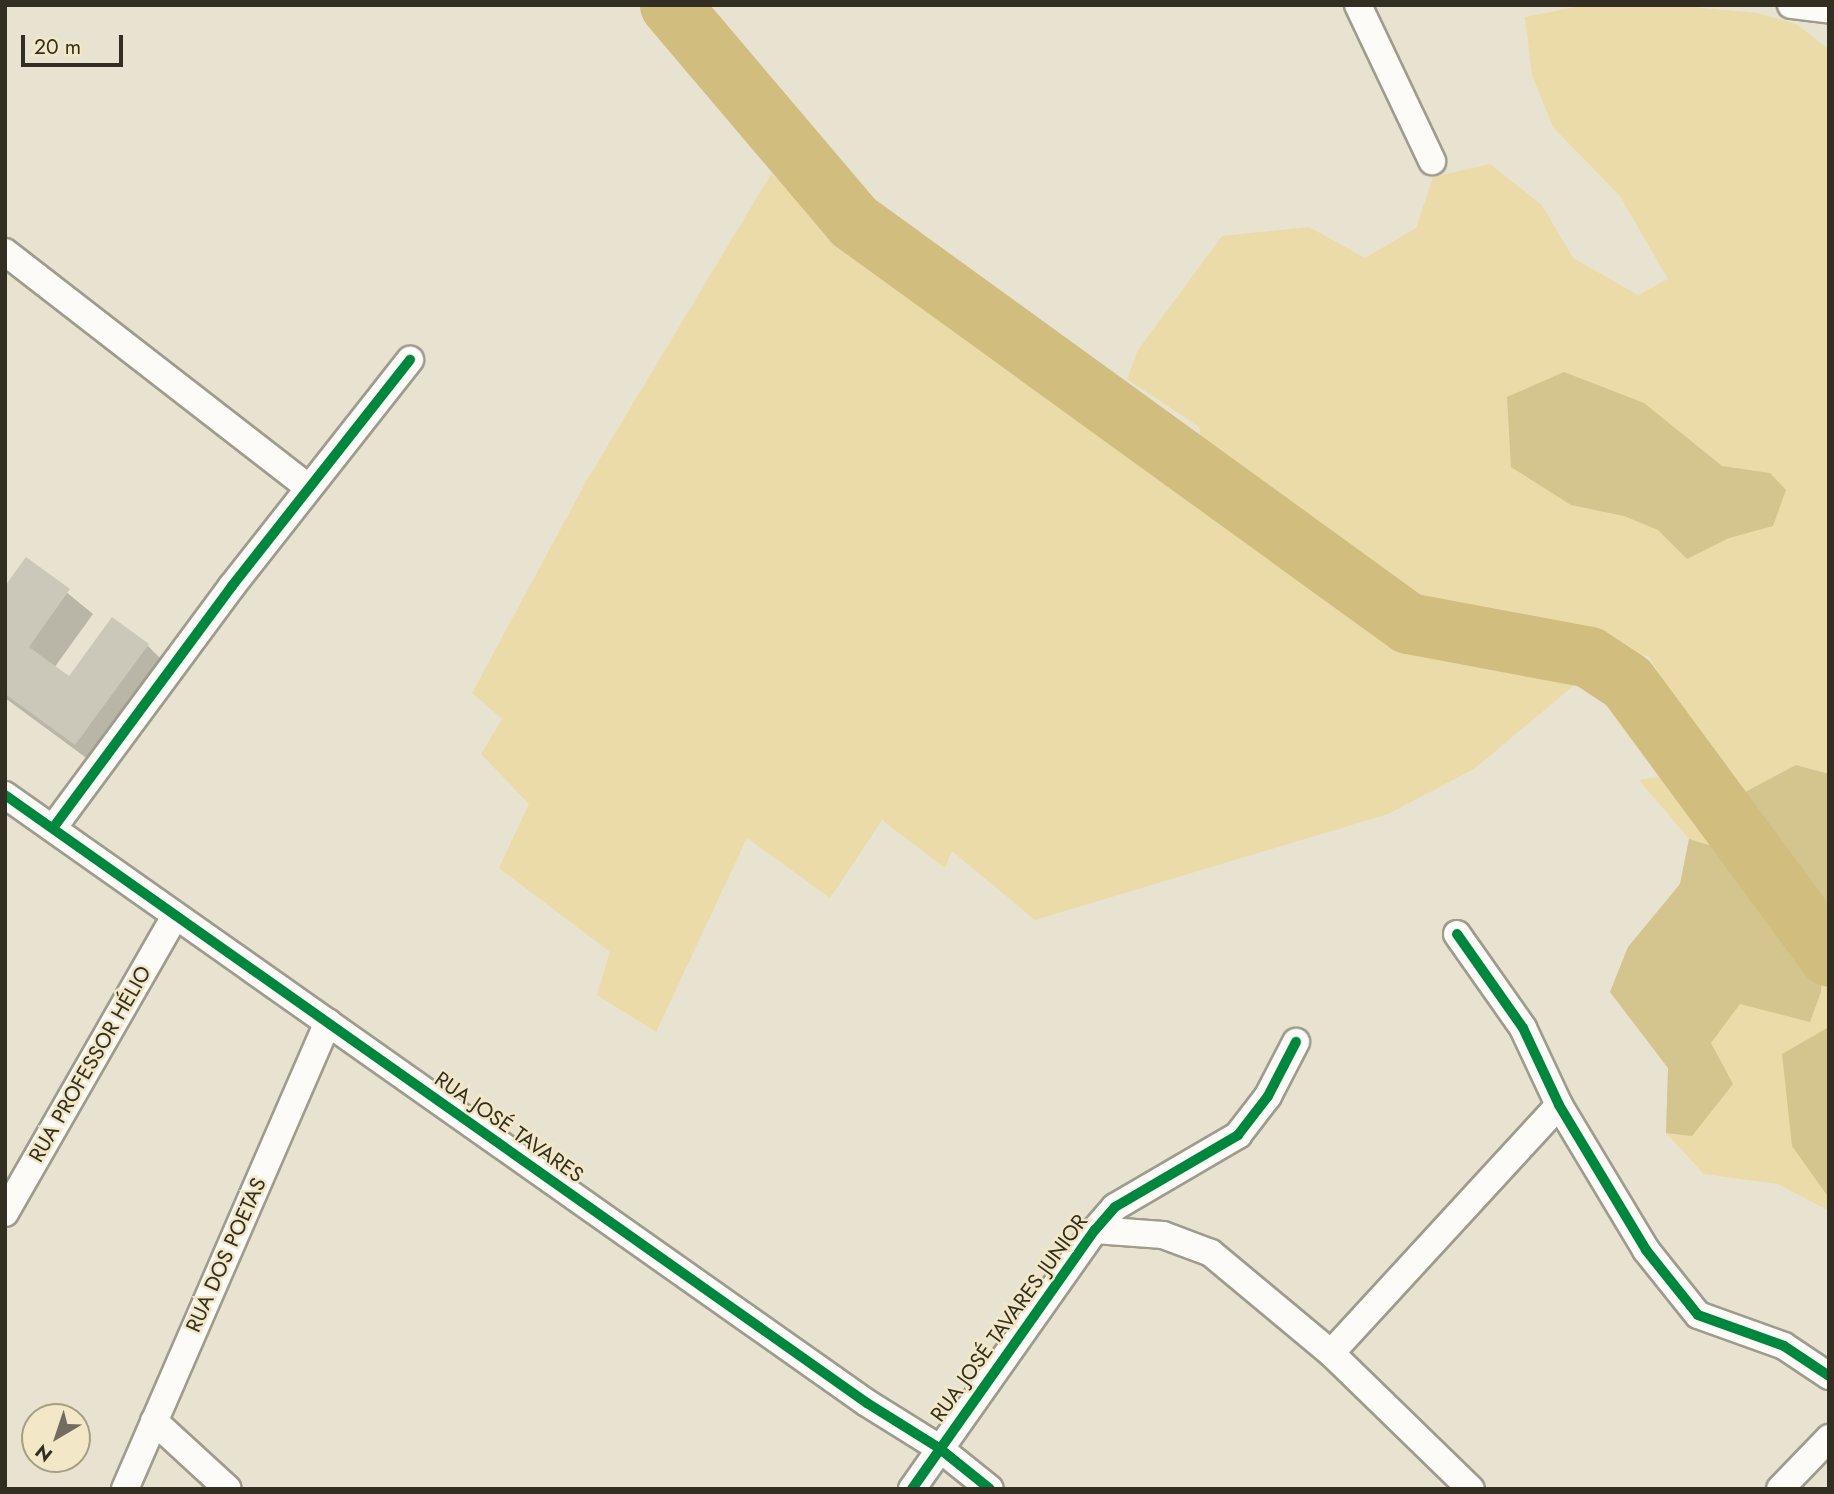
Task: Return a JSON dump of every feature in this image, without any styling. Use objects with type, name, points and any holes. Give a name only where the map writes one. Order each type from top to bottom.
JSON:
[{"type":"street","points":[[1358,5],[1432,161]]},
{"type":"street","points":[[1791,5],[1826,8]]},
{"type":"street","points":[[5,252],[309,487]]},
{"type":"street","points":[[53,828],[309,487],[410,360]]},
{"type":"street","name":"RUA JOSÉ TAVARES","points":[[5,795],[867,1403],[939,1448],[990,1489]]},
{"type":"street","name":"RUA PROFESSOR HÉLIO","points":[[5,1213],[175,916]]},
{"type":"street","points":[[1457,934],[1498,988],[1523,1028],[1559,1105],[1646,1250],[1698,1315],[1784,1346],[1829,1376]]},
{"type":"street","name":"RUA DOS POETAS","points":[[125,1489],[328,1022]]},
{"type":"street","name":"RUA JOSÉ TAVARES JUNIOR","points":[[912,1489],[1095,1230],[1115,1207],[1238,1135],[1268,1096],[1296,1042]]},
{"type":"street","points":[[1331,1353],[1559,1105]]},
{"type":"street","points":[[1095,1230],[1163,1235],[1211,1253],[1331,1353],[1471,1489]]},
{"type":"street","points":[[154,1421],[228,1489]]},
{"type":"street","points":[[1780,1489],[1829,1438]]},
{"type":"shaded area","points":[[1586,5],[1671,5],[1757,13],[1796,24],[1829,49],[1829,774],[1796,765],[1730,800],[1649,656],[1423,617],[1233,477],[1203,447],[1199,427],[1127,379],[1138,350],[1222,236],[1309,227],[1365,258],[1416,228],[1433,177],[1490,164],[1542,205],[1573,258],[1638,295],[1668,279],[1620,196],[1553,127],[1532,75],[1525,17]]},
{"type":"shaded area","points":[[771,174],[1183,479],[1410,640],[1584,677],[1474,769],[1388,814],[1035,920],[952,851],[945,868],[882,820],[830,898],[747,838],[656,1032],[597,995],[610,952],[499,868],[529,804],[481,754],[502,719],[472,693],[587,480]]},
{"type":"shaded area","points":[[1564,372],[1644,403],[1722,466],[1770,473],[1786,490],[1773,526],[1729,538],[1687,559],[1658,530],[1624,516],[1571,505],[1511,467],[1507,397]]},
{"type":"shaded area","points":[[1796,765],[1829,774],[1829,934],[1730,800]]},
{"type":"shaded area","points":[[1668,775],[1773,910],[1829,970],[1829,1211],[1778,1184],[1704,1174],[1666,1133],[1668,1068],[1610,992],[1628,947],[1680,884],[1689,839],[1639,780]]},
{"type":"shaded area","points":[[1689,839],[1728,851],[1822,962],[1821,992],[1810,1022],[1740,1004],[1711,1043],[1733,1084],[1692,1136],[1666,1133],[1668,1068],[1610,992],[1628,947],[1680,884]]},
{"type":"shaded area","points":[[1829,1027],[1829,1198],[1792,1146],[1782,1054]]},
{"type":"building","points":[[26,557],[70,589],[29,647],[69,676],[112,617],[149,644],[75,745],[5,694],[5,586]]},
{"type":"waterway","points":[[670,5],[853,221],[1408,623],[1589,657],[1627,682],[1829,956]]},
{"type":"cycle path","points":[[53,828],[232,586],[410,360]]},
{"type":"cycle path","points":[[5,795],[867,1403],[939,1448],[990,1489]]},
{"type":"cycle path","points":[[1457,934],[1523,1028],[1559,1105],[1646,1250],[1698,1315],[1784,1346],[1829,1376]]},
{"type":"cycle path","points":[[912,1489],[1095,1230],[1115,1207],[1238,1135],[1268,1096],[1296,1042]]}]
